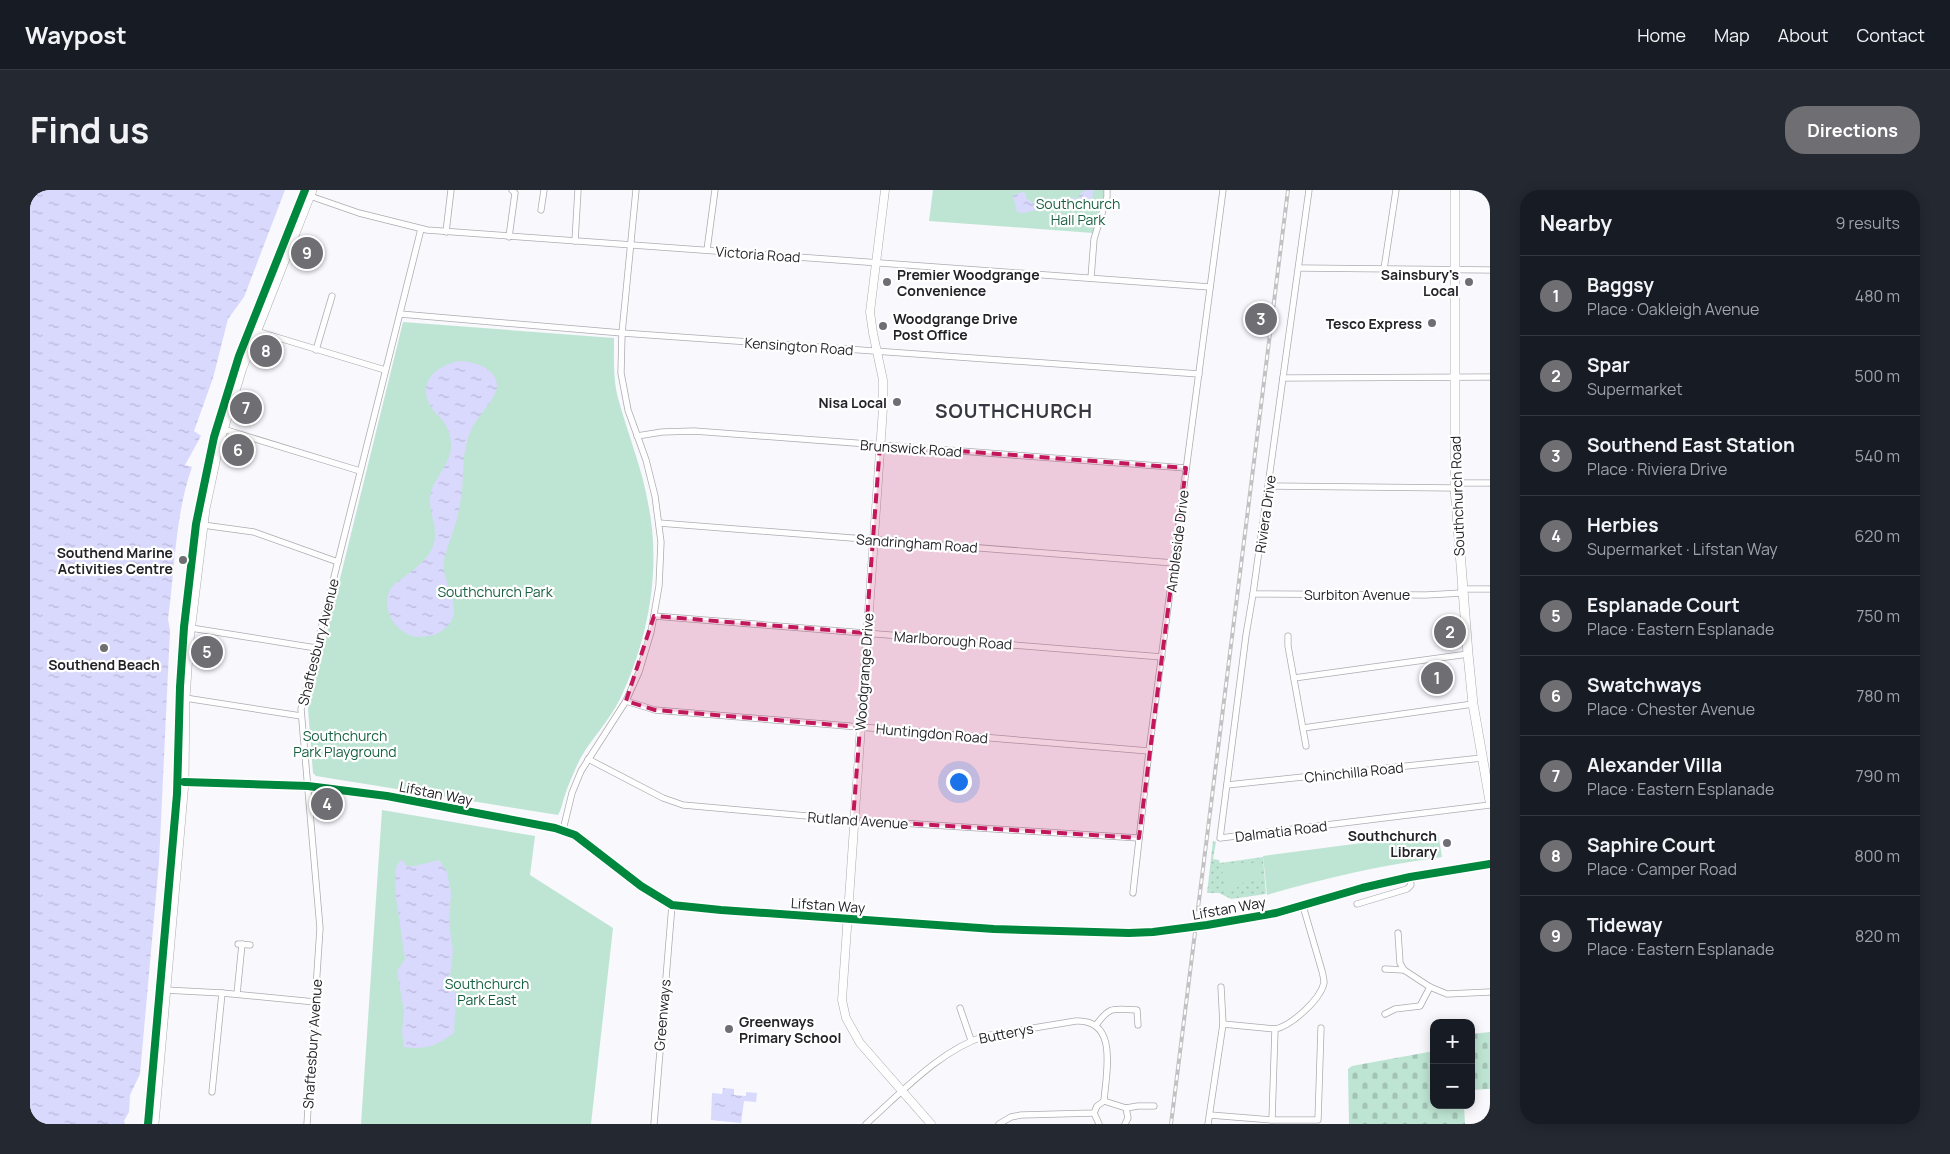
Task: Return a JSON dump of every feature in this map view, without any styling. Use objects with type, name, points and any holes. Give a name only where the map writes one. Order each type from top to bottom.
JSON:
[{"type":"main road","name":"Southchurch Road","points":[[1455,190],[1455,486],[1461,591],[1473,704],[1490,801]]},
{"type":"main road","points":[[154,1124],[184,782],[186,698],[191,628],[203,525],[211,478],[223,429],[256,331],[311,193]]},
{"type":"street","points":[[446,232],[451,190]]},
{"type":"street","points":[[510,237],[514,193],[512,190]]},
{"type":"street","points":[[541,210],[544,190]]},
{"type":"street","points":[[575,241],[578,190]]},
{"type":"street","points":[[563,830],[572,793],[588,759],[626,702],[639,672],[654,616],[659,586],[661,559],[660,523],[649,472],[628,410],[621,374],[622,333],[636,190]]},
{"type":"street","points":[[707,250],[715,190]]},
{"type":"street","name":"Woodgrange Drive","points":[[885,190],[870,312],[884,389],[842,1000],[846,1018],[860,1043],[931,1124]]},
{"type":"street","points":[[1091,278],[1094,239],[1107,197],[1107,190]]},
{"type":"street","name":"Ambleside Drive","points":[[1133,893],[1149,751],[1224,190]]},
{"type":"street","name":"Riviera Drive","points":[[1220,838],[1246,635],[1269,486],[1310,190]]},
{"type":"street","points":[[1384,269],[1396,190]]},
{"type":"street","name":"Victoria Road","points":[[311,193],[360,213],[421,229],[446,232],[1210,287]]},
{"type":"street","name":"Shaftesbury Avenue","points":[[307,1124],[320,919],[301,709],[421,229]]},
{"type":"street","points":[[1299,268],[1490,270]]},
{"type":"street","points":[[316,350],[332,296]]},
{"type":"street","name":"Kensington Road","points":[[400,314],[622,333],[1198,374]]},
{"type":"street","points":[[256,331],[385,370]]},
{"type":"street","points":[[1283,378],[1490,377]]},
{"type":"street","points":[[223,429],[360,471]]},
{"type":"street","name":"Brunswick Road","points":[[637,436],[662,432],[694,431],[1186,468]]},
{"type":"street","points":[[1269,486],[1455,486],[1490,483]]},
{"type":"street","name":"Sandringham Road","points":[[660,523],[1174,563]]},
{"type":"street","points":[[203,525],[254,532],[338,562]]},
{"type":"street","name":"Surbiton Avenue","points":[[1253,594],[1490,589]]},
{"type":"street","name":"Marlborough Road","points":[[654,616],[1162,657]]},
{"type":"street","points":[[191,628],[316,648]]},
{"type":"street","points":[[1288,636],[1288,646],[1306,746]]},
{"type":"street","points":[[1294,678],[1468,654]]},
{"type":"street","points":[[186,698],[301,716]]},
{"type":"street","name":"Huntingdon Road","points":[[626,702],[655,710],[1149,751]]},
{"type":"street","points":[[1303,728],[1473,704]]},
{"type":"street","name":"Chinchilla Road","points":[[1227,785],[1482,758]]},
{"type":"street","name":"Rutland Avenue","points":[[588,759],[663,798],[683,805],[853,820],[1139,838]]},
{"type":"street","name":"Lifstan Way","points":[[184,782],[308,786],[387,796],[520,820],[563,830],[575,835],[641,886],[672,905],[994,929],[1145,932],[1217,924],[1264,916],[1362,888],[1410,877],[1490,864]]},
{"type":"street","name":"Dalmatia Road","points":[[1220,838],[1490,805]]},
{"type":"street","points":[[1357,904],[1407,889],[1410,886],[1410,877]]},
{"type":"street","name":"Greenways","points":[[654,1124],[672,905]]},
{"type":"street","points":[[1223,1024],[1275,1029],[1284,1027],[1304,1011],[1319,994],[1324,982],[1302,906]]},
{"type":"street","points":[[1398,933],[1400,963],[1404,970],[1430,987],[1447,994],[1490,992]]},
{"type":"street","points":[[237,994],[240,944],[250,945]]},
{"type":"street","points":[[1385,969],[1404,970]]},
{"type":"street","points":[[1208,1124],[1223,1024],[1221,987]]},
{"type":"street","points":[[1385,1014],[1395,1009],[1420,1006],[1430,987]]},
{"type":"street","points":[[165,990],[237,994],[315,1002]]},
{"type":"street","points":[[212,1092],[222,993]]},
{"type":"street","points":[[960,1008],[971,1040]]},
{"type":"street","points":[[1104,1101],[1107,1045],[1102,1032],[1096,1025],[1105,1012],[1113,1009],[1137,1010],[1138,1025]]},
{"type":"street","name":"Butterys","points":[[866,1124],[948,1053],[971,1040],[1076,1021],[1090,1022],[1096,1025]]},
{"type":"street","points":[[1210,1115],[1272,1120],[1318,1120],[1321,1028]]},
{"type":"street","points":[[1272,1120],[1275,1029]]},
{"type":"street","points":[[1104,1101],[1126,1108],[1154,1106]]},
{"type":"street","points":[[1099,1124],[1094,1113],[1097,1106],[1104,1101]]},
{"type":"street","points":[[1125,1124],[1128,1118],[1126,1108]]},
{"type":"street","points":[[999,1124],[1021,1114],[1094,1113]]},
{"type":"highlighted area","points":[[880,445],[1186,468],[1139,838],[853,820],[860,727],[655,710],[626,701],[654,616],[866,633]]},
{"type":"green space","name":"Southchurch Hall Park","points":[[933,190],[1104,190],[1104,198],[1093,233],[929,221]]},
{"type":"green space","name":"Southchurch Park","points":[[403,322],[614,338],[616,391],[643,480],[649,508],[653,556],[650,605],[645,630],[630,677],[616,707],[580,759],[558,815],[316,776],[313,773],[308,709]]},
{"type":"green space","name":"Southchurch Park East","points":[[382,810],[535,836],[530,875],[613,928],[591,1124],[361,1124]]},
{"type":"green space","points":[[1438,833],[1442,857],[1354,873],[1267,895],[1263,856]]},
{"type":"green space","points":[[1213,841],[1216,842],[1213,859],[1219,860],[1220,863],[1263,857],[1266,894],[1231,899],[1219,893],[1207,893]]},
{"type":"green space","points":[[1233,863],[1259,863],[1260,875],[1258,879],[1244,882],[1230,893],[1226,891],[1222,870]]},
{"type":"green space","points":[[1490,1032],[1490,1089],[1475,1090],[1475,1034]]},
{"type":"green space","points":[[1430,1052],[1430,1109],[1464,1109],[1465,1124],[1349,1124],[1348,1069],[1352,1066]]},
{"type":"water","name":"Southend Beach","points":[[30,190],[285,190],[244,297],[228,319],[213,378],[194,431],[201,436],[185,465],[192,467],[186,485],[176,542],[168,619],[170,630],[159,862],[140,1074],[130,1095],[129,1112],[124,1121],[125,1124],[30,1124]]},
{"type":"water","points":[[1085,190],[1094,190],[1090,206],[1080,203],[1057,207],[1056,203],[1061,200],[1079,199],[1079,195]]},
{"type":"water","points":[[1023,192],[1026,194],[1026,198],[1034,204],[1049,203],[1055,206],[1023,213],[1017,212],[1013,195]]},
{"type":"water","points":[[459,361],[471,362],[489,370],[496,380],[497,386],[494,396],[472,428],[468,438],[465,449],[461,499],[444,560],[446,579],[454,606],[454,615],[450,623],[441,632],[418,637],[403,632],[397,627],[389,613],[387,598],[393,586],[421,564],[433,547],[435,528],[430,497],[433,486],[449,457],[451,444],[448,428],[429,404],[426,391],[427,384],[434,373],[446,365]]},
{"type":"water","points":[[401,859],[407,866],[439,860],[447,872],[451,892],[449,923],[453,951],[450,976],[456,996],[454,1033],[436,1044],[419,1048],[404,1047],[402,1032],[404,1011],[397,971],[405,959],[396,898],[395,876],[396,868]]},
{"type":"water","points":[[723,1088],[734,1089],[734,1095],[746,1096],[746,1092],[757,1093],[756,1102],[744,1101],[741,1123],[711,1120],[712,1093],[722,1094]]},
{"type":"railway","points":[[1171,1124],[1288,190]]},
{"type":"cycle path","points":[[148,1124],[177,794],[184,627],[196,524],[214,437],[239,356],[305,190]]},
{"type":"cycle path","points":[[184,782],[308,786],[387,796],[555,828],[575,835],[641,886],[672,905],[994,929],[1129,933],[1207,925],[1276,913],[1362,888],[1410,877],[1490,864]]},
{"type":"place","name":"Tideway","points":[[307,253]]},
{"type":"place","name":"Premier Woodgrange Convenience","points":[[887,282]]},
{"type":"place","name":"Sainsbury's Local","points":[[1469,282]]},
{"type":"place","name":"Southend East Station","points":[[1261,319]]},
{"type":"place","name":"Tesco Express","points":[[1432,323]]},
{"type":"place","name":"Woodgrange Drive Post Office","points":[[883,326]]},
{"type":"place","name":"Saphire Court","points":[[266,351]]},
{"type":"place","name":"Nisa Local","points":[[897,402]]},
{"type":"place","name":"Alexander Villa","points":[[246,408]]},
{"type":"place","name":"Swatchways","points":[[238,450]]},
{"type":"place","name":"Southend Marine Activities Centre","points":[[183,560]]},
{"type":"place","name":"Spar","points":[[1450,632]]},
{"type":"place","name":"Southend Beach","points":[[104,648]]},
{"type":"place","name":"Esplanade Court","points":[[207,652]]},
{"type":"place","name":"Baggsy","points":[[1437,678]]},
{"type":"place","name":"Herbies","points":[[327,804]]},
{"type":"place","name":"Southchurch Library","points":[[1447,843]]},
{"type":"place","name":"Greenways Primary School","points":[[729,1029]]},
{"type":"district","name":"SOUTHCHURCH","points":[[1014,411]]},
{"type":"park label","name":"Southchurch Park Playground","points":[[345,744]]}]
